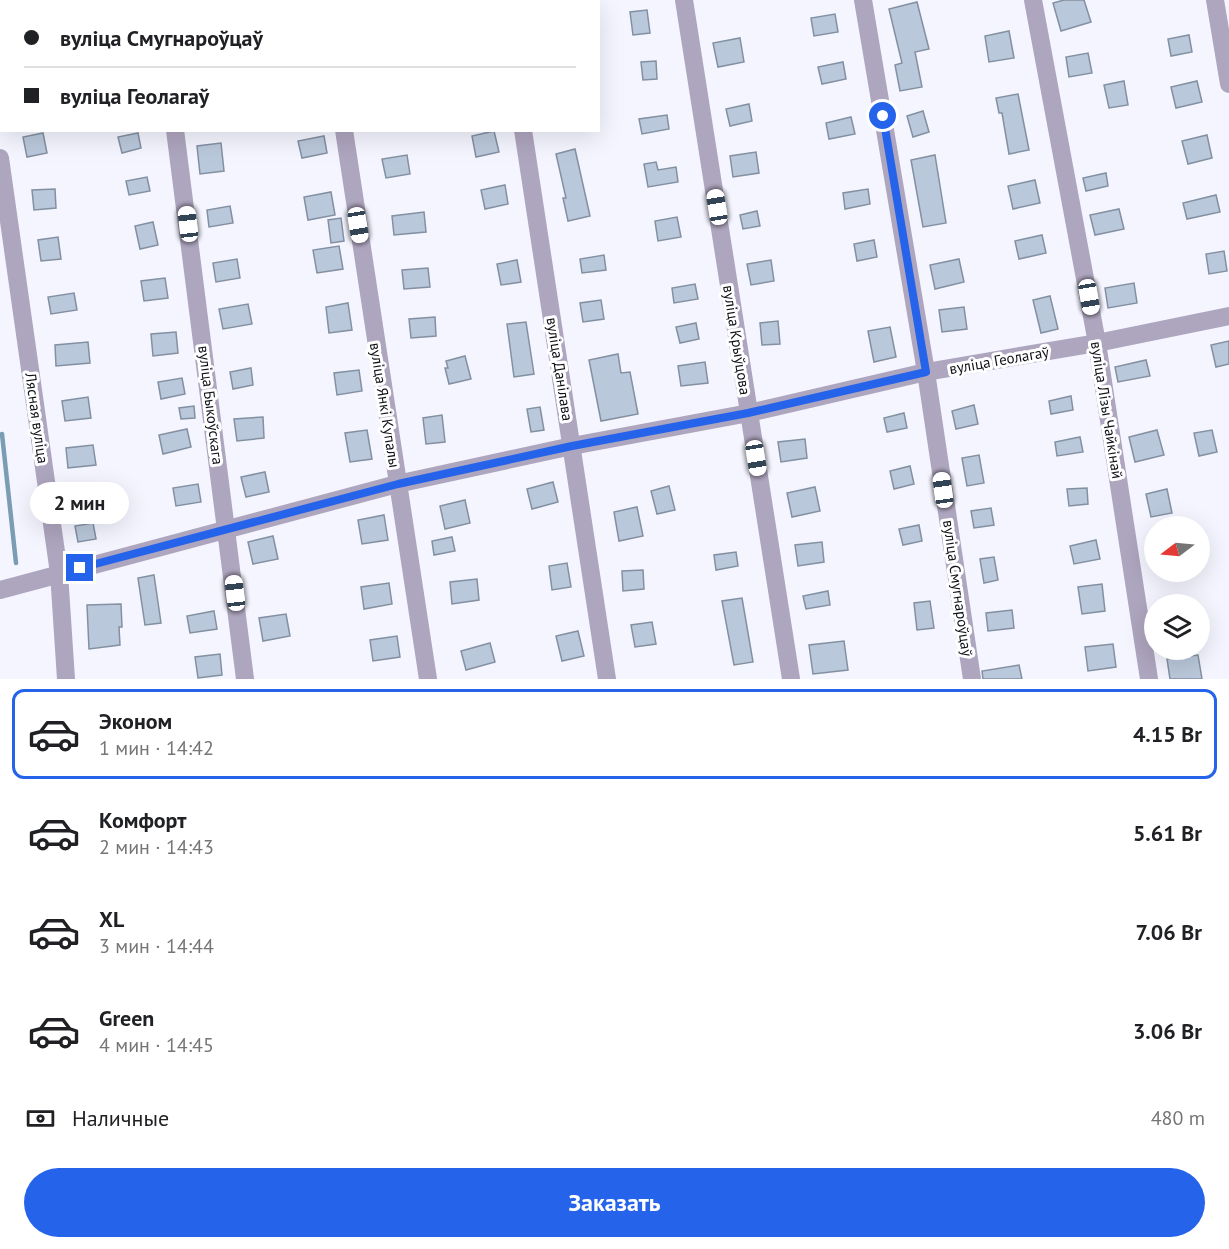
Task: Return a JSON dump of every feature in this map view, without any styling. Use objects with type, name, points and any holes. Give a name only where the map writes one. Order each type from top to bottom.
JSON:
[{"type":"street","name":"вуліца Крыўцова","points":[[684,0],[791,679]]},
{"type":"street","name":"вуліца Смугнароўцаў","points":[[863,0],[926,372],[972,679]]},
{"type":"street","name":"вуліца Лізы Чайкінай","points":[[1033,0],[1097,343],[1149,679]]},
{"type":"street","points":[[1215,0],[1229,84]]},
{"type":"street","name":"вуліца Быкоўскага","points":[[175,132],[245,679]]},
{"type":"street","name":"вуліца Янкі Купалы","points":[[344,132],[428,679]]},
{"type":"street","name":"вуліца Данілава","points":[[523,132],[607,679]]},
{"type":"street","name":"Лясная вуліца","points":[[0,158],[59,573],[66,679]]},
{"type":"street","name":"вуліца Геолагаў","points":[[0,591],[59,573],[398,484],[572,446],[748,413],[926,372],[1097,343],[1229,316]]},
{"type":"building","points":[[1064,0],[1084,0],[1091,22],[1061,31],[1053,3]]},
{"type":"building","points":[[917,2],[929,49],[915,52],[922,87],[900,91],[895,65],[902,63],[889,9]]},
{"type":"building","points":[[647,10],[650,33],[633,35],[630,12]]},
{"type":"building","points":[[835,14],[838,32],[814,36],[811,18]]},
{"type":"building","points":[[1009,31],[1014,58],[989,62],[985,36]]},
{"type":"building","points":[[1189,35],[1192,52],[1171,56],[1168,39]]},
{"type":"building","points":[[740,38],[744,62],[718,67],[713,43]]},
{"type":"building","points":[[1088,53],[1092,73],[1069,77],[1066,57]]},
{"type":"building","points":[[656,61],[657,79],[643,80],[641,62]]},
{"type":"building","points":[[843,62],[846,79],[822,84],[818,67]]},
{"type":"building","points":[[1124,81],[1128,105],[1109,108],[1104,85]]},
{"type":"building","points":[[1197,81],[1202,102],[1176,108],[1171,87]]},
{"type":"building","points":[[1018,94],[1029,150],[1009,154],[1002,113],[999,113],[996,98]]},
{"type":"building","points":[[749,104],[752,121],[730,126],[726,109]]},
{"type":"building","points":[[923,111],[929,132],[913,137],[907,116]]},
{"type":"building","points":[[667,115],[669,129],[642,134],[639,119]]},
{"type":"building","points":[[851,117],[855,134],[829,139],[826,123]]},
{"type":"building","points":[[494,132],[499,152],[476,157],[472,136]]},
{"type":"building","points":[[43,133],[47,153],[27,157],[23,137]]},
{"type":"building","points":[[138,133],[141,148],[122,153],[118,137]]},
{"type":"building","points":[[1207,135],[1212,158],[1188,164],[1182,141]]},
{"type":"building","points":[[324,136],[327,153],[302,158],[298,141]]},
{"type":"building","points":[[221,143],[224,171],[200,174],[197,146]]},
{"type":"building","points":[[575,149],[590,216],[568,221],[563,198],[566,198],[556,154]]},
{"type":"building","points":[[756,152],[759,173],[733,177],[730,156]]},
{"type":"building","points":[[407,155],[410,174],[386,178],[382,159]]},
{"type":"building","points":[[935,155],[946,223],[923,227],[911,160]]},
{"type":"building","points":[[656,162],[658,170],[676,167],[678,182],[648,187],[644,164]]},
{"type":"building","points":[[1106,173],[1108,186],[1086,191],[1083,178]]},
{"type":"building","points":[[147,177],[150,191],[129,195],[126,181]]},
{"type":"building","points":[[1035,180],[1040,203],[1013,209],[1008,186]]},
{"type":"building","points":[[505,185],[508,204],[485,209],[481,190]]},
{"type":"building","points":[[55,189],[56,208],[34,210],[32,190]]},
{"type":"building","points":[[868,189],[870,204],[845,209],[843,193]]},
{"type":"building","points":[[331,192],[335,215],[308,220],[304,197]]},
{"type":"building","points":[[1216,195],[1220,212],[1187,219],[1183,203]]},
{"type":"building","points":[[230,206],[233,223],[209,227],[207,210]]},
{"type":"building","points":[[1119,209],[1124,229],[1095,235],[1090,215]]},
{"type":"building","points":[[757,211],[760,226],[743,229],[740,215]]},
{"type":"building","points":[[424,212],[426,232],[394,235],[392,216]]},
{"type":"building","points":[[677,217],[681,237],[658,241],[655,221]]},
{"type":"building","points":[[341,218],[344,241],[331,243],[328,220]]},
{"type":"building","points":[[153,222],[158,245],[140,249],[135,226]]},
{"type":"building","points":[[1042,235],[1046,253],[1019,259],[1015,241]]},
{"type":"building","points":[[58,237],[61,259],[41,261],[38,240]]},
{"type":"building","points":[[874,240],[877,257],[857,261],[854,244]]},
{"type":"building","points":[[339,246],[343,269],[317,273],[313,250]]},
{"type":"building","points":[[1224,251],[1227,271],[1209,274],[1206,254]]},
{"type":"building","points":[[604,255],[606,270],[582,273],[580,259]]},
{"type":"building","points":[[237,259],[240,278],[216,282],[213,263]]},
{"type":"building","points":[[959,259],[964,282],[935,289],[930,265]]},
{"type":"building","points":[[517,260],[521,282],[501,285],[497,264]]},
{"type":"building","points":[[771,260],[774,281],[751,285],[747,264]]},
{"type":"building","points":[[428,268],[430,287],[404,289],[402,270]]},
{"type":"building","points":[[165,278],[168,298],[144,301],[141,281]]},
{"type":"building","points":[[1134,283],[1137,303],[1108,308],[1105,288]]},
{"type":"building","points":[[695,284],[698,299],[674,303],[672,288]]},
{"type":"building","points":[[74,293],[77,310],[51,314],[48,297]]},
{"type":"building","points":[[1050,296],[1058,329],[1041,333],[1033,300]]},
{"type":"building","points":[[601,300],[604,319],[583,322],[580,303]]},
{"type":"building","points":[[348,303],[352,330],[329,333],[326,307]]},
{"type":"building","points":[[248,304],[252,324],[223,329],[219,309]]},
{"type":"building","points":[[964,307],[967,329],[942,332],[939,310]]},
{"type":"building","points":[[435,317],[436,336],[411,338],[409,319]]},
{"type":"building","points":[[778,321],[780,344],[762,345],[760,323]]},
{"type":"building","points":[[526,322],[534,374],[514,377],[507,324]]},
{"type":"building","points":[[696,323],[699,339],[680,343],[676,327]]},
{"type":"building","points":[[890,327],[896,357],[874,362],[868,331]]},
{"type":"building","points":[[176,332],[178,353],[153,356],[151,334]]},
{"type":"building","points":[[1229,341],[1229,364],[1216,367],[1211,345]]},
{"type":"building","points":[[88,342],[90,363],[56,366],[55,345]]},
{"type":"building","points":[[618,354],[621,373],[630,372],[638,414],[601,421],[589,360]]},
{"type":"building","points":[[465,356],[471,379],[449,384],[445,368],[448,368],[446,361]]},
{"type":"building","points":[[1146,360],[1150,376],[1118,382],[1115,367]]},
{"type":"building","points":[[705,362],[708,383],[681,386],[678,366]]},
{"type":"building","points":[[251,368],[253,385],[233,389],[230,372]]},
{"type":"building","points":[[359,370],[362,391],[337,395],[334,373]]},
{"type":"building","points":[[182,378],[185,394],[161,399],[158,382]]},
{"type":"building","points":[[1071,396],[1073,410],[1051,414],[1049,401]]},
{"type":"building","points":[[88,397],[91,418],[65,421],[62,401]]},
{"type":"building","points":[[974,405],[978,424],[956,429],[952,411]]},
{"type":"building","points":[[194,406],[195,418],[181,419],[179,408]]},
{"type":"building","points":[[540,407],[544,430],[531,432],[527,409]]},
{"type":"building","points":[[904,413],[907,428],[887,432],[884,418]]},
{"type":"building","points":[[442,415],[445,442],[426,444],[423,418]]},
{"type":"building","points":[[263,417],[264,438],[237,441],[234,419]]},
{"type":"building","points":[[187,429],[191,447],[163,454],[159,435]]},
{"type":"building","points":[[367,430],[372,459],[350,462],[345,433]]},
{"type":"building","points":[[1157,430],[1164,455],[1135,462],[1129,437]]},
{"type":"building","points":[[1212,430],[1217,452],[1199,456],[1194,433]]},
{"type":"building","points":[[1080,437],[1083,452],[1057,456],[1055,442]]},
{"type":"building","points":[[805,439],[807,458],[781,462],[778,442]]},
{"type":"building","points":[[93,445],[96,465],[68,468],[66,448]]},
{"type":"building","points":[[979,455],[984,483],[967,486],[962,458]]},
{"type":"building","points":[[910,466],[914,484],[894,489],[890,471]]},
{"type":"building","points":[[265,472],[269,492],[246,497],[241,477]]},
{"type":"building","points":[[553,482],[558,502],[532,509],[527,489]]},
{"type":"building","points":[[198,484],[201,502],[176,506],[173,488]]},
{"type":"building","points":[[669,486],[675,510],[657,514],[651,491]]},
{"type":"building","points":[[815,487],[820,511],[792,517],[787,493]]},
{"type":"building","points":[[1087,488],[1088,504],[1069,506],[1067,489]]},
{"type":"building","points":[[1167,489],[1172,513],[1151,516],[1146,494]]},
{"type":"building","points":[[465,500],[470,523],[445,529],[440,506]]},
{"type":"building","points":[[637,507],[643,536],[619,541],[614,512]]},
{"type":"building","points":[[991,508],[994,525],[974,528],[971,511]]},
{"type":"building","points":[[384,515],[388,540],[362,544],[358,520]]},
{"type":"building","points":[[93,523],[96,539],[78,542],[75,526]]},
{"type":"building","points":[[919,525],[922,541],[903,545],[899,529]]},
{"type":"building","points":[[273,536],[278,559],[253,564],[248,542]]},
{"type":"building","points":[[452,537],[455,551],[434,555],[432,541]]},
{"type":"building","points":[[1096,540],[1100,559],[1074,564],[1070,546]]},
{"type":"building","points":[[822,542],[824,562],[798,566],[795,545]]},
{"type":"building","points":[[736,552],[738,566],[716,570],[714,555]]},
{"type":"building","points":[[994,557],[998,580],[984,583],[980,559]]},
{"type":"building","points":[[567,563],[571,587],[552,590],[549,566]]},
{"type":"building","points":[[643,570],[644,589],[623,591],[622,571]]},
{"type":"building","points":[[154,575],[161,623],[145,625],[138,578]]},
{"type":"building","points":[[477,579],[479,600],[452,604],[450,582]]},
{"type":"building","points":[[389,583],[392,604],[364,609],[361,587]]},
{"type":"building","points":[[1102,584],[1105,611],[1082,614],[1078,587]]},
{"type":"building","points":[[828,591],[830,605],[806,609],[803,596]]},
{"type":"building","points":[[742,598],[753,662],[734,665],[722,601]]},
{"type":"building","points":[[930,601],[934,628],[917,630],[914,603]]},
{"type":"building","points":[[121,604],[120,645],[89,649],[87,605]]},
{"type":"building","points":[[1012,610],[1014,628],[988,631],[986,613]]},
{"type":"building","points":[[214,611],[217,629],[190,633],[187,616]]},
{"type":"building","points":[[286,614],[290,636],[263,641],[259,618]]},
{"type":"building","points":[[652,622],[656,644],[635,647],[631,625]]},
{"type":"building","points":[[578,631],[584,656],[562,661],[556,636]]},
{"type":"building","points":[[397,636],[400,657],[373,661],[370,640]]},
{"type":"building","points":[[844,641],[848,670],[813,674],[809,645]]},
{"type":"building","points":[[490,643],[495,662],[466,670],[461,651]]},
{"type":"building","points":[[1113,644],[1116,667],[1088,671],[1085,647]]},
{"type":"building","points":[[220,654],[222,675],[198,678],[195,657]]},
{"type":"building","points":[[1167,660],[1199,660],[1202,679],[1170,679]]},
{"type":"building","points":[[1019,665],[1022,679],[983,679],[982,671]]},
{"type":"waterway","points":[[0,435],[2,434],[16,563]]},
{"type":"route","points":[[80,568],[398,484],[572,446],[748,413],[926,372],[883,116]]}]
